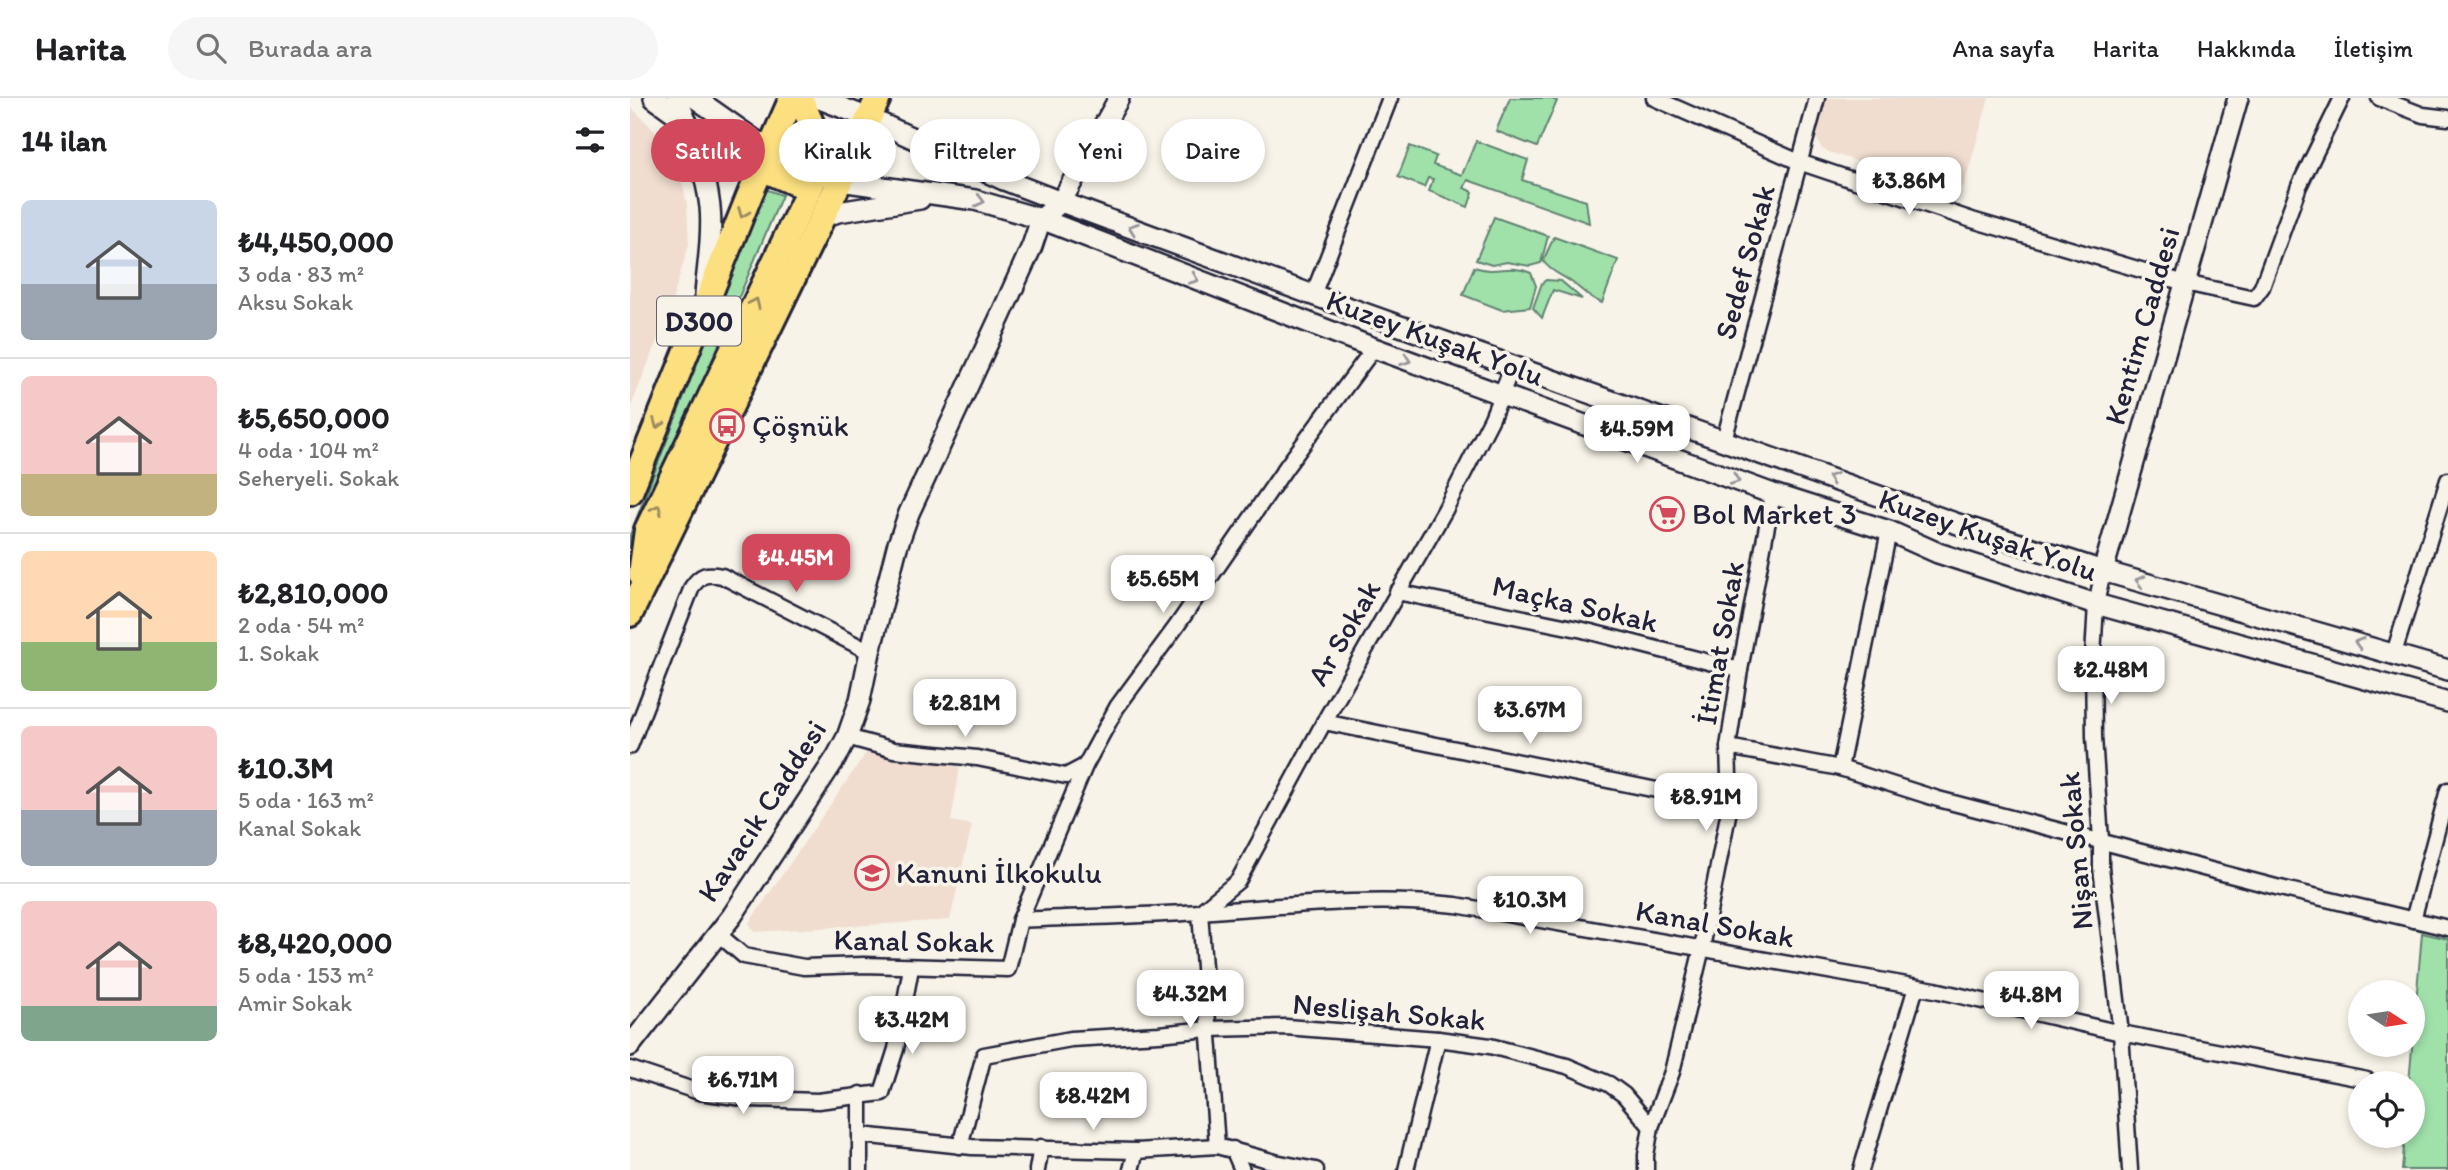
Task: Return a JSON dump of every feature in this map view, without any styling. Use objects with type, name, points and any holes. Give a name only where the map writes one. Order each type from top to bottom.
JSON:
[{"type":"highway","name":"D300","points":[[765,159],[792,98]]},
{"type":"highway","points":[[800,98],[809,119]]},
{"type":"highway","points":[[819,98],[820,119]]},
{"type":"highway","name":"D300","points":[[861,119],[871,104]]},
{"type":"highway","points":[[765,159],[779,164]]},
{"type":"highway","name":"D300","points":[[630,492],[756,182]]},
{"type":"highway","points":[[634,606],[647,530],[821,182]]},
{"type":"highway","name":"D300","points":[[634,606],[821,218],[822,182]]},
{"type":"main road","points":[[654,98],[683,119]]},
{"type":"main road","points":[[677,98],[686,119]]},
{"type":"main road","points":[[695,98],[719,119]]},
{"type":"main road","name":"Kuzey Kuşak Yolu","points":[[819,98],[871,104],[1004,180],[1061,202],[1313,295],[1955,523],[2103,570],[2448,670]]},
{"type":"main road","points":[[1041,219],[1061,202],[1119,98]]},
{"type":"main road","name":"Kentim Caddesi","points":[[2103,570],[2238,98]]},
{"type":"main road","points":[[703,311],[710,227],[710,206],[705,182]]},
{"type":"main road","name":"Kuzey Kuşak Yolu","points":[[839,182],[975,200],[1041,219],[1374,348],[1773,494],[1889,531],[1938,553],[2096,604],[2448,702]]},
{"type":"main road","points":[[821,218],[870,206],[946,195]]},
{"type":"main road","name":"Kavacık Caddesi","points":[[630,1046],[732,916],[838,756],[860,700],[897,547],[909,513],[1032,246],[1041,219]]},
{"type":"street","points":[[1313,295],[1390,98]]},
{"type":"street","points":[[1654,98],[1799,162],[1972,219],[2185,283],[2254,298],[2262,287],[2299,186],[2342,98]]},
{"type":"street","name":"Sedef Sokak","points":[[1724,440],[1817,98]]},
{"type":"street","points":[[2379,98],[2423,115],[2448,118]]},
{"type":"street","points":[[1020,920],[1085,766],[1116,707],[1177,627],[1287,466],[1374,348]]},
{"type":"street","name":"Ar Sokak","points":[[1200,912],[1238,881],[1324,722],[1445,510],[1513,365]]},
{"type":"street","points":[[2394,653],[2448,480]]},
{"type":"street","name":"İtimat Sokak","points":[[1646,1170],[1651,1127],[1672,1072],[1702,948],[1730,805],[1728,747],[1773,494]]},
{"type":"street","points":[[1840,768],[1889,531]]},
{"type":"street","name":"Nişan Sokak","points":[[2103,570],[2096,604],[2093,656],[2094,737],[2101,868],[2120,1033],[2130,1170]]},
{"type":"street","points":[[630,746],[692,587],[699,577],[708,573],[722,576],[870,652]]},
{"type":"street","name":"Maçka Sokak","points":[[1397,592],[1583,630],[1740,670]]},
{"type":"street","points":[[1324,722],[1730,805]]},
{"type":"street","points":[[847,737],[894,750],[977,758],[1066,776],[1085,766]]},
{"type":"street","points":[[1728,747],[1840,768],[1938,799],[2276,887],[2448,928]]},
{"type":"street","points":[[2413,920],[2448,790]]},
{"type":"street","name":"Kanal Sokak","points":[[717,933],[744,956],[804,967],[863,965],[1008,969],[1020,920],[1360,901],[1416,901],[1456,905],[1916,987],[2120,1033],[2348,1076]]},
{"type":"street","points":[[1200,912],[1217,1146]]},
{"type":"street","points":[[630,1069],[699,1091],[750,1099],[818,1101],[882,1093],[896,1049],[911,968]]},
{"type":"street","points":[[1861,1170],[1916,987]]},
{"type":"street","name":"Neslişah Sokak","points":[[960,1146],[984,1055],[1071,1038],[1208,1029],[1286,1027],[1438,1039],[1490,1046],[1567,1066],[1609,1084],[1624,1095],[1651,1127]]},
{"type":"street","points":[[1406,1170],[1438,1039]]},
{"type":"street","points":[[860,1094],[860,1170]]},
{"type":"street","points":[[861,1135],[960,1146],[1136,1151],[1217,1146],[1316,1170]]},
{"type":"street","points":[[1037,1170],[1041,1147]]},
{"type":"street","points":[[1233,1149],[1242,1170]]},
{"type":"street","points":[[1131,1170],[1136,1151]]},
{"type":"shaded area","points":[[1826,98],[1989,98],[1964,186],[1948,192],[1823,150],[1815,136]]},
{"type":"shaded area","points":[[630,106],[651,127],[651,182],[682,182],[687,204],[689,244],[670,308],[630,409]]},
{"type":"shaded area","name":"Kanuni İlkokulu","points":[[868,750],[960,767],[951,821],[972,825],[950,920],[754,932],[749,923]]},
{"type":"green space","points":[[1510,98],[1549,98],[1557,101],[1537,147],[1496,131]]},
{"type":"green space","points":[[1476,141],[1528,160],[1522,180],[1586,201],[1589,223],[1468,180],[1464,188],[1473,192],[1468,207],[1429,191],[1433,179],[1428,178],[1424,187],[1398,177],[1410,146],[1436,156],[1433,165],[1462,175]]},
{"type":"green space","points":[[765,189],[782,195],[630,555],[630,535]]},
{"type":"green space","points":[[1494,217],[1548,236],[1541,263],[1530,266],[1507,262],[1492,265],[1476,260]]},
{"type":"green space","points":[[1554,237],[1618,260],[1602,303],[1552,270],[1543,261]]},
{"type":"green space","points":[[1474,267],[1490,270],[1516,269],[1531,273],[1536,286],[1530,307],[1502,310],[1463,295]]},
{"type":"green space","points":[[1546,280],[1561,281],[1582,299],[1553,290],[1542,318],[1533,308],[1542,283]]},
{"type":"green space","points":[[2422,933],[2448,939],[2448,1170],[2402,1170],[2404,1148],[2425,1148],[2425,1071],[2410,1071],[2411,1057],[2426,1057],[2426,980],[2418,980]]},
{"type":"place","name":"Çöşnük","points":[[727,426]]},
{"type":"place","name":"Bol Market 3","points":[[1667,514]]},
{"type":"place","name":"Kanuni İlkokulu","points":[[872,873]]}]
